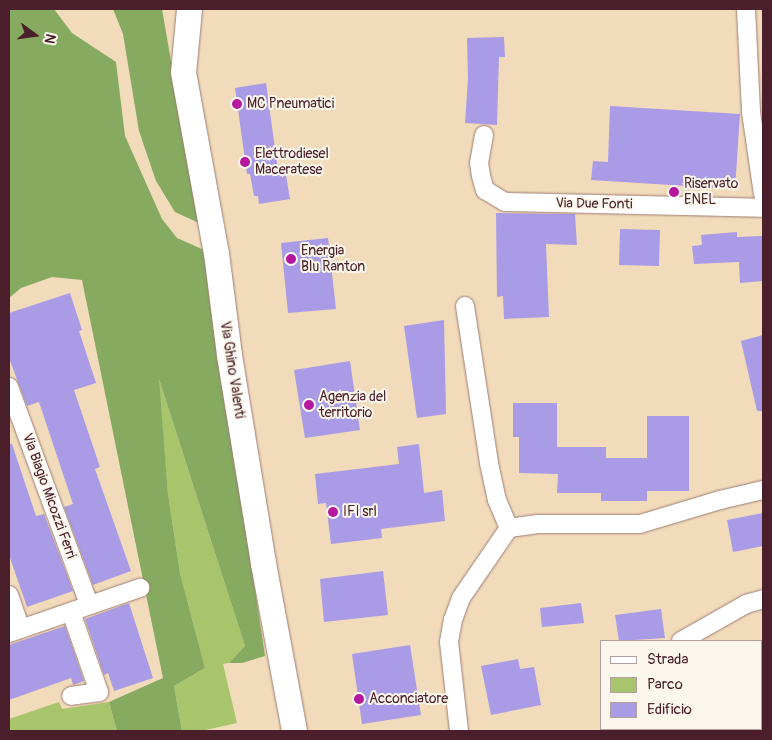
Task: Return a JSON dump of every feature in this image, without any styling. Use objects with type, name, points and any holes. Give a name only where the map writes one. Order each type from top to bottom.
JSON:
[{"type":"main road","name":"Via Ghino Valenti","points":[[189,9],[183,72],[216,253],[229,354],[263,563],[294,731]]},
{"type":"street","points":[[746,9],[751,112],[763,194]]},
{"type":"street","name":"Via Due Fonti","points":[[484,135],[479,163],[480,176],[485,190],[506,202],[763,208]]},
{"type":"street","points":[[465,306],[489,463],[497,500],[509,528]]},
{"type":"street","name":"Via Biagio Micozzi Ferri","points":[[9,387],[89,605]]},
{"type":"street","points":[[459,731],[449,642],[453,620],[461,598],[509,528],[538,524],[640,524],[720,500],[763,490]]},
{"type":"street","points":[[9,595],[15,631],[140,588]]},
{"type":"street","points":[[683,640],[746,604],[763,599]]},
{"type":"street","points":[[71,612],[99,692],[71,696]]},
{"type":"green space","points":[[9,9],[54,9],[72,33],[116,62],[125,136],[162,219],[177,238],[204,250],[265,656],[242,663],[229,663],[245,646],[159,379],[168,494],[180,573],[205,668],[174,686],[182,731],[117,731],[109,702],[163,678],[82,280],[52,277],[21,288],[9,298]]},
{"type":"green space","points":[[113,9],[162,9],[199,223],[175,212],[156,181],[139,131],[123,34]]},
{"type":"green space","points":[[158,376],[245,646],[229,663],[223,664],[237,723],[201,731],[182,731],[174,686],[205,668],[180,573],[168,494]]},
{"type":"green space","points":[[59,702],[62,709],[109,702],[117,731],[9,731],[9,719]]},
{"type":"building","points":[[504,37],[505,57],[499,57],[497,125],[465,123],[468,79],[467,38]]},
{"type":"building","points":[[266,83],[278,170],[285,169],[290,199],[259,204],[258,196],[254,196],[250,174],[247,174],[235,88]]},
{"type":"building","points":[[610,106],[740,114],[735,189],[591,180],[593,161],[608,162]]},
{"type":"building","points":[[496,213],[575,214],[577,245],[546,244],[549,317],[504,319],[503,296],[497,297]]},
{"type":"building","points":[[620,229],[660,230],[659,266],[619,265]]},
{"type":"building","points":[[737,232],[737,237],[762,236],[763,281],[740,283],[739,262],[694,264],[692,246],[702,245],[701,235]]},
{"type":"building","points":[[328,238],[336,309],[288,313],[281,243]]},
{"type":"building","points":[[70,293],[82,330],[79,331],[96,383],[74,390],[100,467],[95,469],[131,571],[93,585],[64,507],[73,504],[39,402],[27,406],[9,358],[9,313]]},
{"type":"building","points":[[444,320],[446,414],[417,418],[404,326]]},
{"type":"building","points":[[763,335],[763,411],[757,411],[741,341]]},
{"type":"building","points":[[350,361],[360,430],[305,438],[294,370]]},
{"type":"building","points":[[513,403],[557,403],[557,447],[606,447],[606,458],[647,458],[647,416],[689,416],[689,491],[647,491],[647,501],[601,501],[601,493],[557,493],[558,474],[519,473],[519,437],[513,437]]},
{"type":"building","points":[[9,444],[12,444],[36,516],[44,514],[73,591],[27,607],[9,555]]},
{"type":"building","points":[[419,444],[424,493],[442,490],[445,521],[381,529],[382,538],[331,544],[326,503],[318,504],[315,474],[399,464],[397,447]]},
{"type":"building","points":[[763,513],[763,546],[733,552],[727,520]]},
{"type":"building","points":[[383,571],[388,615],[324,622],[320,579]]},
{"type":"building","points":[[129,603],[153,678],[114,691],[108,673],[104,675],[85,619]]},
{"type":"building","points":[[581,603],[584,623],[542,627],[540,608]]},
{"type":"building","points":[[661,609],[665,638],[619,640],[615,615]]},
{"type":"building","points":[[65,626],[84,681],[73,685],[71,678],[9,700],[9,645]]},
{"type":"building","points":[[410,645],[421,715],[362,724],[352,654]]},
{"type":"building","points":[[518,659],[520,669],[534,667],[541,705],[491,715],[481,666]]},
{"type":"place","name":"MC Pneumatici","points":[[237,104]]},
{"type":"place","name":"Elettrodiesel Maceratese","points":[[245,162]]},
{"type":"place","name":"Riservato ENEL","points":[[674,192]]},
{"type":"place","name":"Energia Blu Ranton","points":[[291,259]]},
{"type":"place","name":"Agenzia del territorio","points":[[309,405]]},
{"type":"place","name":"IFI srl","points":[[333,512]]},
{"type":"place","name":"Acconciatore","points":[[359,699]]}]
